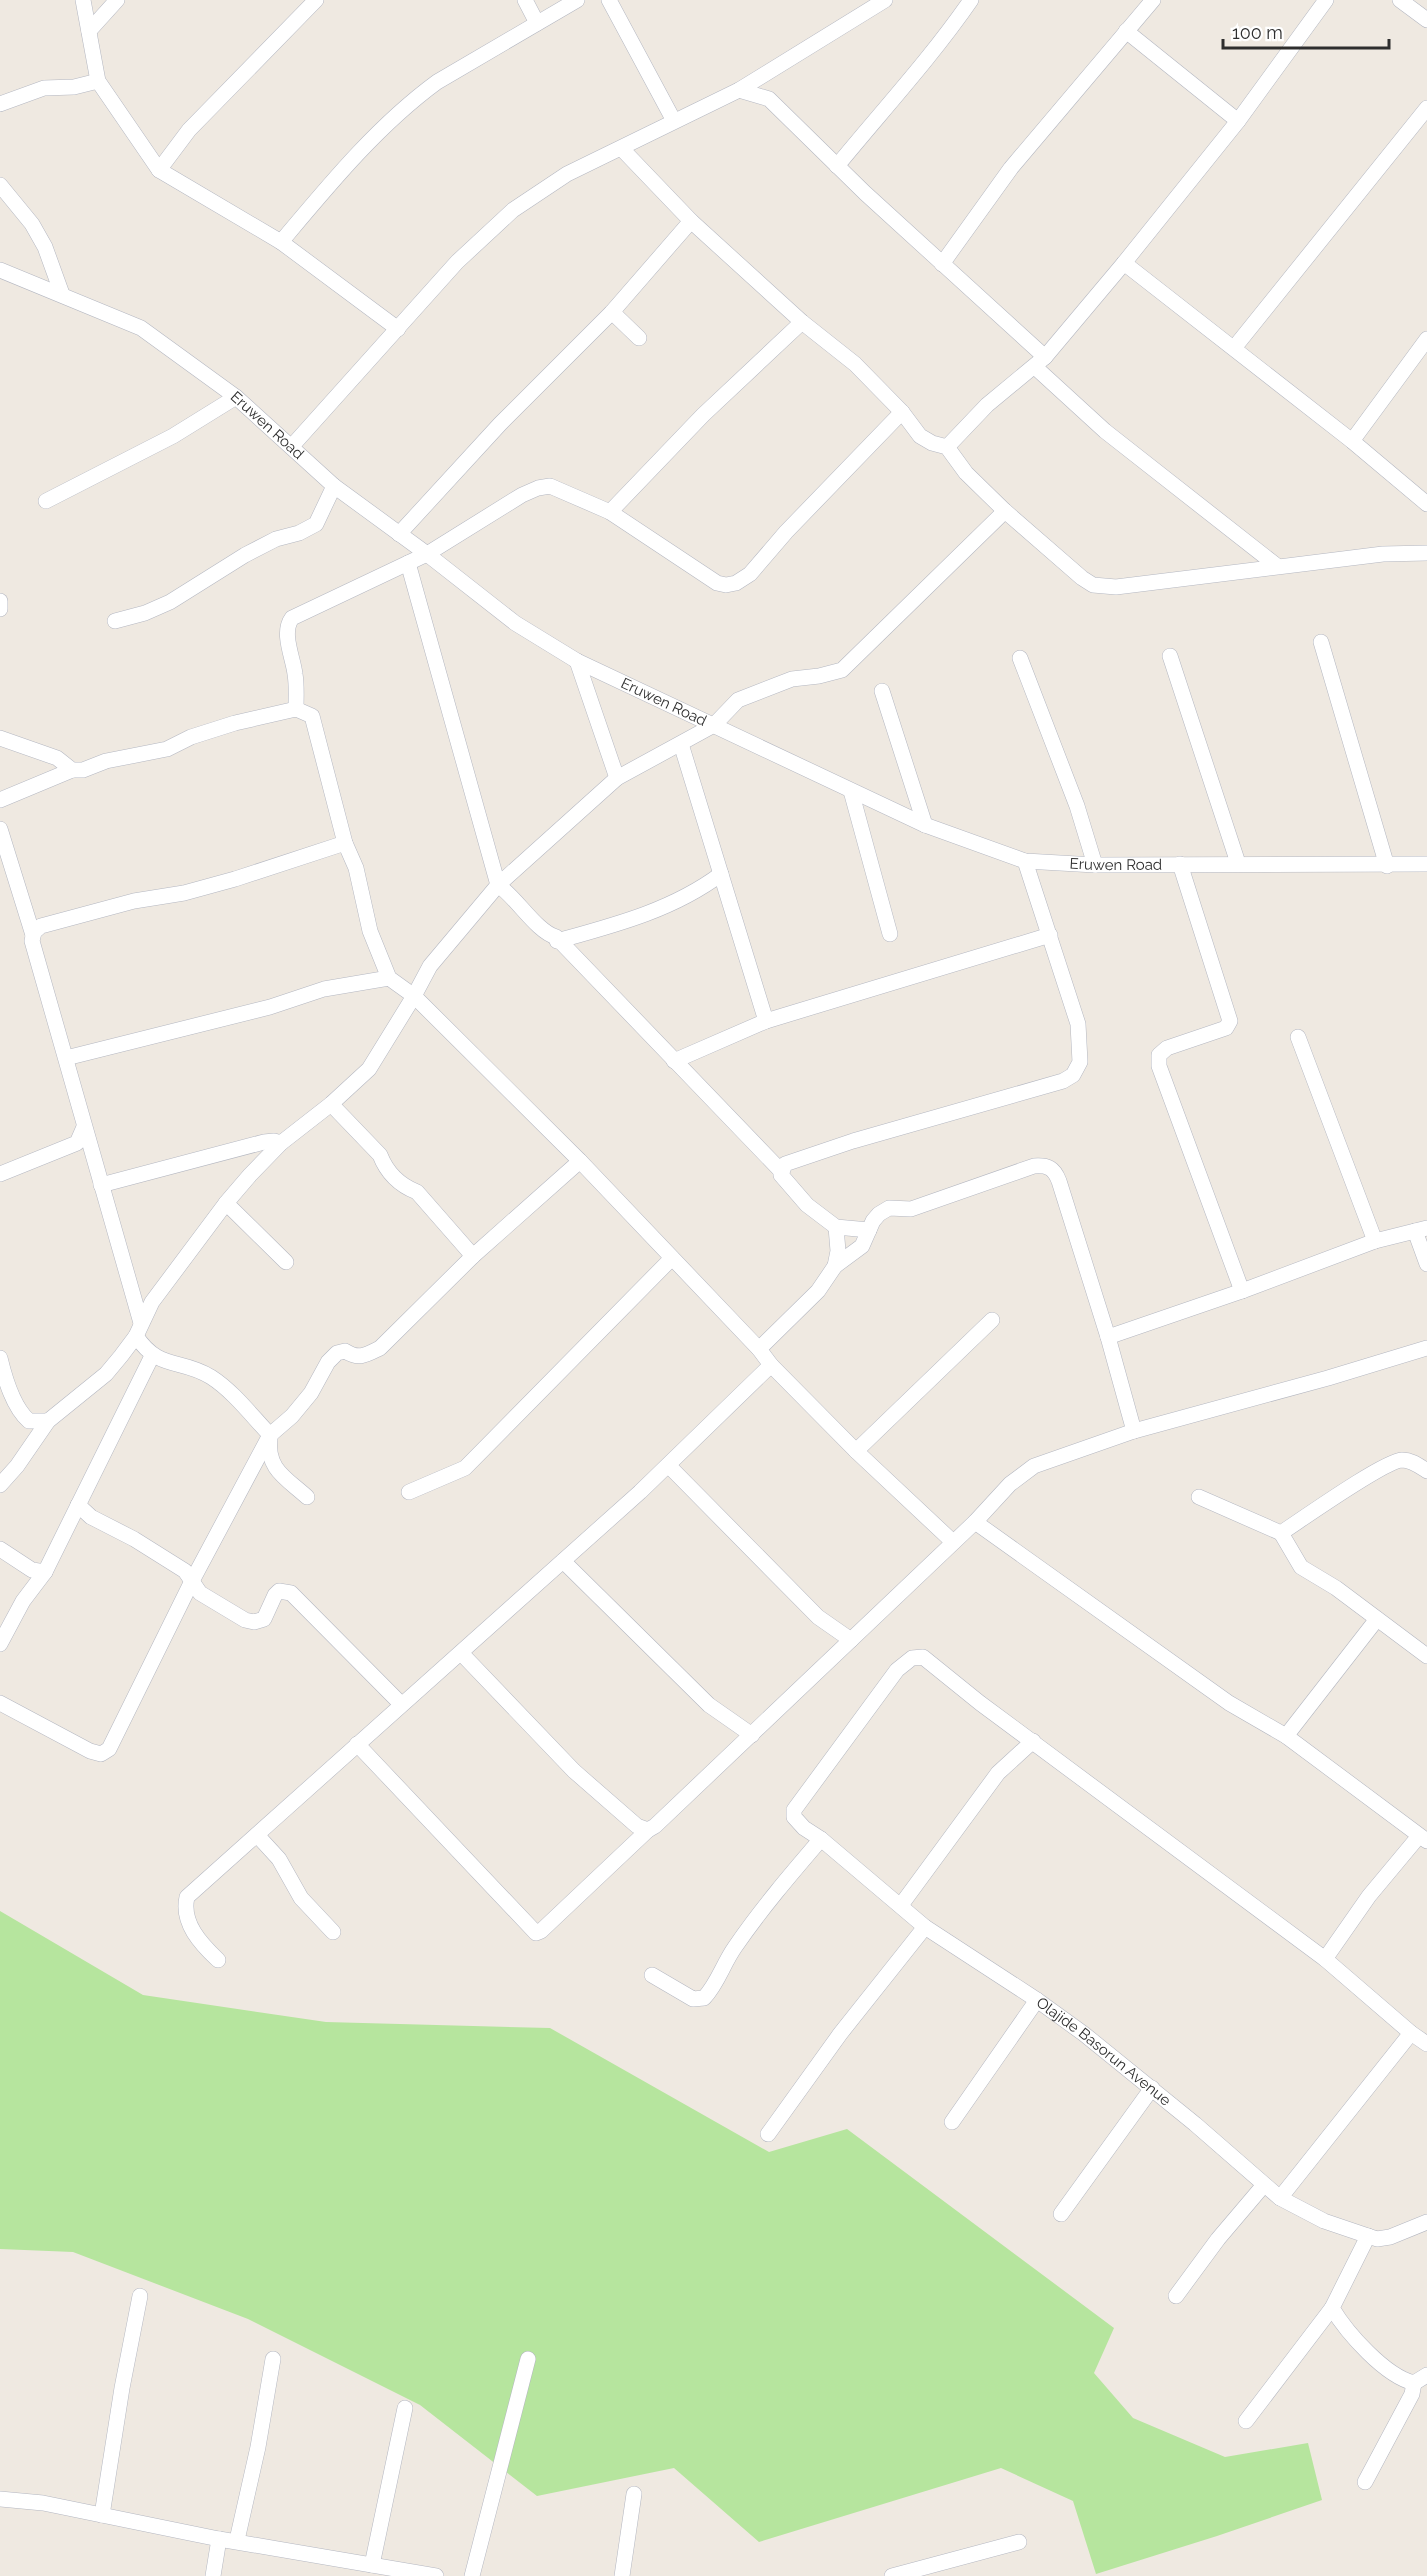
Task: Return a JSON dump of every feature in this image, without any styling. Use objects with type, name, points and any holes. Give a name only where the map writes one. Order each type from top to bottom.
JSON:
[{"type":"street","points":[[83,0],[98,81],[159,170],[281,242],[398,329]]},
{"type":"street","points":[[89,31],[117,0]]},
{"type":"street","points":[[159,170],[189,130],[316,0]]},
{"type":"street","points":[[525,0],[537,23]]},
{"type":"street","points":[[281,242],[334,180],[416,97],[437,82],[577,0]]},
{"type":"street","points":[[609,0],[674,121]]},
{"type":"street","points":[[292,446],[457,262],[513,210],[567,174],[739,90],[885,0]]},
{"type":"street","points":[[837,166],[942,42],[971,0]]},
{"type":"street","points":[[942,264],[1011,168],[1153,0]]},
{"type":"street","points":[[947,447],[987,405],[1040,362],[1124,263],[1238,121],[1326,0]]},
{"type":"street","points":[[1400,0],[1427,20]]},
{"type":"street","points":[[1126,30],[1238,121]]},
{"type":"street","points":[[769,99],[774,70]]},
{"type":"street","points":[[1,103],[44,88],[74,87],[98,81]]},
{"type":"street","points":[[739,90],[769,99],[942,264],[1105,431],[1277,566]]},
{"type":"street","points":[[1234,348],[1427,108]]},
{"type":"street","points":[[622,149],[691,221],[802,322],[855,364],[902,412],[920,435],[932,443],[947,447],[966,473],[1005,511],[1093,585],[1116,587],[1383,554],[1427,553]]},
{"type":"street","points":[[0,185],[32,224],[45,247],[62,294]]},
{"type":"street","points":[[399,534],[500,423],[612,312],[691,221]]},
{"type":"street","points":[[1124,263],[1352,441],[1427,504]]},
{"type":"street","name":"Eruwen Road","points":[[0,270],[141,328],[236,397],[334,486],[427,554],[515,623],[577,662],[925,825],[1025,861],[1095,865],[1238,863],[1387,866],[1427,864]]},
{"type":"street","points":[[612,312],[639,338]]},
{"type":"street","points":[[610,512],[703,415],[802,322]]},
{"type":"street","points":[[1352,441],[1427,339]]},
{"type":"street","points":[[46,501],[173,436],[236,397]]},
{"type":"street","points":[[296,709],[295,674],[287,632],[288,623],[292,618],[427,554],[538,488],[550,486],[610,512],[717,583],[726,585],[736,583],[750,574],[786,532],[902,412]]},
{"type":"street","points":[[115,621],[145,613],[170,602],[245,555],[276,539],[300,533],[316,524],[334,486]]},
{"type":"street","points":[[0,1485],[17,1466],[48,1421],[106,1374],[139,1329],[153,1302],[226,1203],[281,1143],[331,1104],[369,1069],[430,966],[498,885],[617,778],[714,725],[738,700],[792,679],[819,676],[842,670],[1005,511]]},
{"type":"street","points":[[408,563],[498,885],[510,893],[546,933],[555,937],[781,1172],[807,1204],[836,1227],[869,1230]]},
{"type":"street","points":[[0,602],[0,609]]},
{"type":"street","points":[[1321,642],[1387,866]]},
{"type":"street","points":[[1170,656],[1238,863]]},
{"type":"street","points":[[1020,658],[1077,806],[1095,865]]},
{"type":"street","points":[[577,662],[617,778]]},
{"type":"street","points":[[882,691],[925,825]]},
{"type":"street","points":[[0,801],[72,770],[83,770],[106,761],[167,749],[215,728],[296,709],[312,716],[345,843],[356,868],[370,931],[388,978],[414,996],[580,1161],[759,1348],[771,1365],[856,1451],[953,1542]]},
{"type":"street","points":[[0,738],[57,758],[72,770]]},
{"type":"street","points":[[681,744],[766,1021]]},
{"type":"street","points":[[851,791],[890,934]]},
{"type":"street","points":[[0,830],[33,935],[32,941],[139,1329],[152,1356],[209,1375],[270,1435]]},
{"type":"street","points":[[33,935],[41,926],[134,901],[184,893],[345,843]]},
{"type":"street","points":[[781,1172],[785,1164],[1063,1081],[1072,1075],[1080,1062],[1078,1024],[1025,861]]},
{"type":"street","points":[[1180,864],[1230,1021],[1226,1028],[1167,1048],[1159,1054],[1159,1066],[1242,1292]]},
{"type":"street","points":[[557,941],[618,924],[670,904],[697,892],[721,874]]},
{"type":"street","points":[[674,1061],[766,1021],[1050,935]]},
{"type":"street","points":[[66,1058],[270,1006],[324,989],[388,978]]},
{"type":"street","points":[[1298,1037],[1375,1241]]},
{"type":"street","points":[[331,1104],[380,1155],[383,1164],[395,1180],[417,1192],[473,1256]]},
{"type":"street","points":[[0,1174],[77,1143],[84,1127]]},
{"type":"street","points":[[101,1185],[264,1142],[281,1143]]},
{"type":"street","points":[[0,1703],[90,1751],[101,1754],[110,1749],[192,1581],[270,1435],[292,1416],[312,1393],[328,1362],[337,1353],[345,1351],[354,1357],[364,1356],[380,1348],[473,1256],[580,1161]]},
{"type":"street","points":[[759,1348],[818,1292],[836,1266],[862,1246],[879,1214],[889,1209],[911,1209],[1034,1166],[1046,1165],[1055,1171],[1059,1181],[1108,1337],[1134,1431]]},
{"type":"street","points":[[226,1203],[286,1262]]},
{"type":"street","points":[[836,1227],[838,1251],[836,1266]]},
{"type":"street","points":[[1108,1337],[1242,1292],[1375,1241],[1421,1230],[1427,1264]]},
{"type":"street","points":[[409,1492],[465,1468],[672,1258]]},
{"type":"street","points":[[856,1451],[992,1320]]},
{"type":"street","points":[[357,1744],[536,1933],[542,1931],[752,1735],[975,1522],[1010,1484],[1034,1466],[1134,1431],[1328,1378],[1427,1348]]},
{"type":"street","points":[[0,1644],[23,1600],[45,1572],[152,1356]]},
{"type":"street","points":[[0,1358],[4,1374],[23,1416],[30,1421],[48,1421]]},
{"type":"street","points":[[218,1960],[200,1943],[185,1915],[187,1898],[401,1704],[462,1654],[668,1465],[771,1365]]},
{"type":"street","points":[[270,1435],[268,1452],[271,1462],[307,1497]]},
{"type":"street","points":[[1281,1533],[1381,1468],[1401,1460],[1415,1463],[1427,1471]]},
{"type":"street","points":[[668,1465],[818,1617],[850,1641]]},
{"type":"street","points":[[1199,1497],[1281,1533],[1301,1567],[1336,1588],[1427,1656]]},
{"type":"street","points":[[78,1504],[91,1517],[134,1539],[185,1571],[200,1593],[245,1620],[254,1622],[264,1619],[275,1594],[279,1591],[291,1593],[401,1704]]},
{"type":"street","points":[[975,1522],[1229,1703],[1286,1736],[1423,1839],[1369,1896],[1324,1959]]},
{"type":"street","points":[[0,1549],[32,1570],[45,1572]]},
{"type":"street","points":[[563,1561],[709,1705],[752,1735]]},
{"type":"street","points":[[1286,1736],[1377,1618]]},
{"type":"street","points":[[462,1654],[574,1771],[637,1826],[648,1830]]},
{"type":"street","name":"Olajide Basorun Avenue","points":[[1033,1741],[980,1702],[933,1663],[923,1657],[912,1658],[897,1670],[794,1810],[794,1817],[804,1828],[821,1839],[925,1927],[1037,2000],[1152,2088],[1263,2186],[1280,2198],[1323,2221],[1377,2239],[1390,2237],[1427,2222]]},
{"type":"street","points":[[901,1905],[998,1773],[1033,1741],[1324,1959],[1427,2044]]},
{"type":"street","points":[[257,1835],[279,1859],[301,1898],[333,1932]]},
{"type":"street","points":[[652,1975],[693,1999],[704,1998],[713,1989],[733,1949],[767,1903],[821,1839]]},
{"type":"street","points":[[768,2134],[840,2034],[925,1927]]},
{"type":"street","points":[[952,2122],[1037,2000]]},
{"type":"street","points":[[1280,2198],[1411,2033]]},
{"type":"street","points":[[1061,2214],[1152,2088]]},
{"type":"street","points":[[1176,2296],[1218,2239],[1263,2186]]},
{"type":"street","points":[[1246,2421],[1332,2308],[1368,2236]]},
{"type":"street","points":[[102,2515],[122,2388],[140,2296]]},
{"type":"street","points":[[1332,2308],[1346,2330],[1377,2360],[1406,2381],[1420,2379]]},
{"type":"street","points":[[237,2541],[258,2446],[273,2359]]},
{"type":"street","points":[[472,2576],[528,2359]]},
{"type":"street","points":[[1365,2482],[1420,2379]]},
{"type":"street","points":[[372,2565],[405,2408]]},
{"type":"street","points":[[622,2576],[634,2494]]},
{"type":"street","points":[[0,2499],[43,2503],[219,2539],[436,2576]]},
{"type":"street","points":[[213,2576],[219,2539]]},
{"type":"street","points":[[891,2576],[946,2569],[1019,2542]]},
{"type":"green space","points":[[0,1911],[143,1995],[326,2022],[550,2028],[769,2152],[847,2129],[1114,2328],[1094,2373],[1133,2418],[1225,2457],[1308,2443],[1322,2500],[1096,2574],[1073,2501],[1001,2468],[759,2542],[674,2468],[537,2496],[420,2405],[248,2319],[73,2252],[0,2249]]}]
